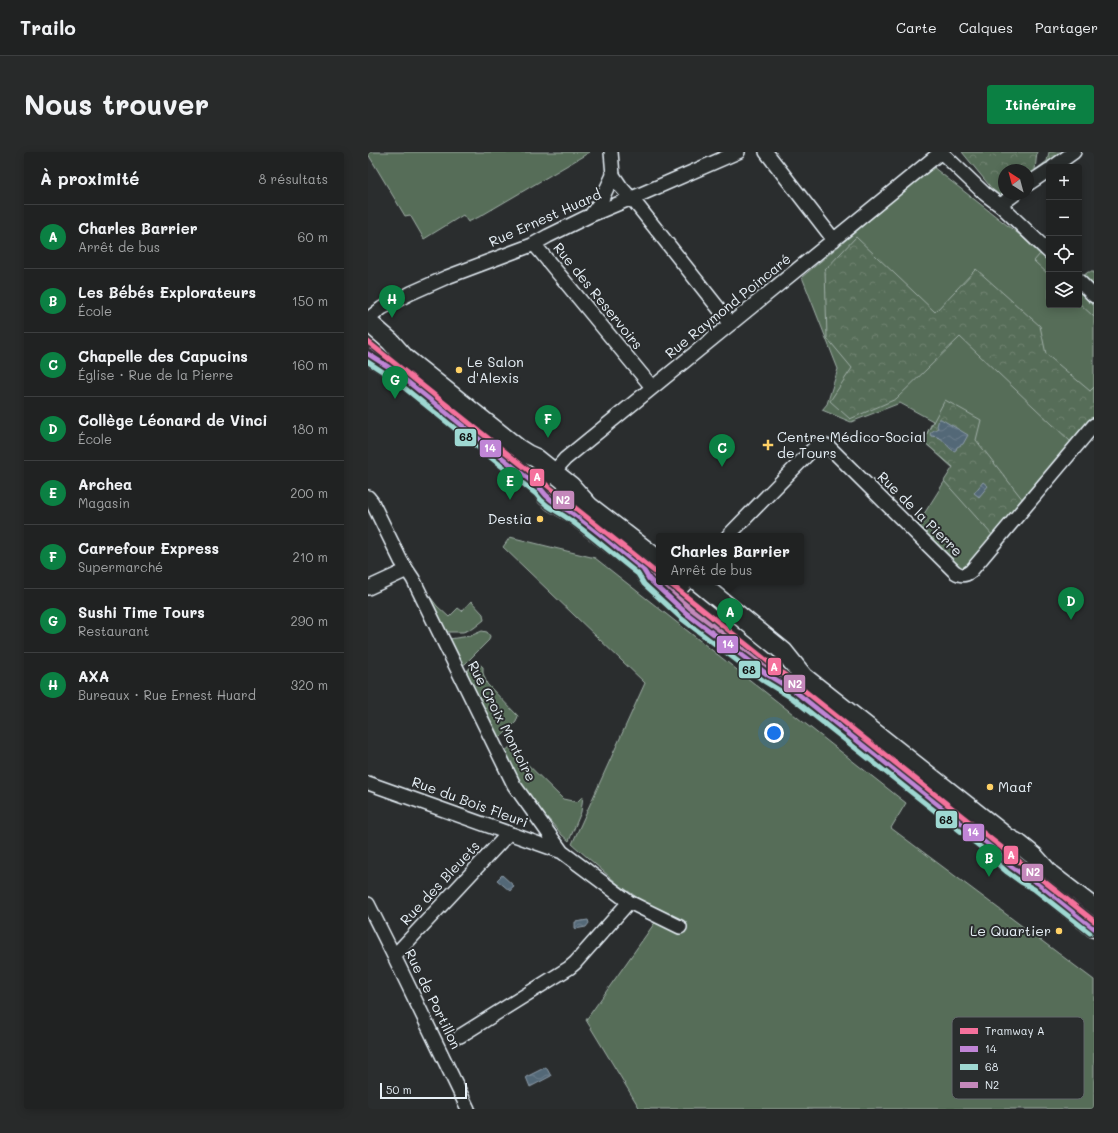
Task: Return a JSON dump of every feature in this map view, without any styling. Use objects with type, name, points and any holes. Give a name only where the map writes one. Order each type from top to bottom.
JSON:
[{"type":"main road","points":[[368,320],[405,358],[519,449],[536,458],[554,472],[571,486],[589,506],[656,558]]},
{"type":"main road","points":[[368,354],[395,371],[541,489],[553,502],[572,513],[643,569],[649,579],[686,612],[768,675],[796,692],[991,846],[1012,867],[1038,883],[1094,928]]},
{"type":"main road","points":[[702,585],[784,652],[804,677],[1008,838],[1019,844],[1034,856],[1050,874],[1094,908]]},
{"type":"street","points":[[611,152],[613,175],[621,187],[632,198],[731,324]]},
{"type":"street","name":"Rue Ernest Huard","points":[[368,320],[382,308],[410,293],[447,277],[534,244],[591,215],[738,152]]},
{"type":"street","points":[[766,152],[834,240]]},
{"type":"street","points":[[940,152],[985,194],[1001,206],[1046,249]]},
{"type":"street","name":"Rue Raymond Poincaré","points":[[541,489],[544,483],[565,459],[940,152]]},
{"type":"street","points":[[1057,164],[1074,152]]},
{"type":"street","points":[[1034,180],[1046,172]]},
{"type":"street","points":[[591,215],[601,201],[613,175]]},
{"type":"street","points":[[1001,206],[1006,200]]},
{"type":"street","name":"Rue des Reservoirs","points":[[534,244],[652,387]]},
{"type":"street","points":[[1082,284],[1094,296]]},
{"type":"street","name":"Rue de la Pierre","points":[[731,533],[815,447],[822,444],[826,445],[834,452],[954,572],[960,576],[966,575],[972,571],[1094,425]]},
{"type":"street","name":"Rue Croix Montoire","points":[[368,497],[372,502],[401,561],[418,589],[514,785],[562,852],[629,902],[680,927]]},
{"type":"street","points":[[368,588],[407,570]]},
{"type":"street","points":[[672,599],[684,585]]},
{"type":"street","name":"Rue du Bois Fleuri","points":[[368,783],[562,852]]},
{"type":"street","name":"Rue des Bleuets","points":[[394,956],[509,833]]},
{"type":"street","points":[[460,1036],[569,968],[629,902]]},
{"type":"street","name":"Rue de Portillon","points":[[368,904],[468,1109]]},
{"type":"green space","points":[[368,152],[590,152],[479,217],[468,222],[463,215],[424,239],[410,215],[405,216]]},
{"type":"green space","points":[[962,152],[1037,152],[1035,170],[1047,161],[1049,152],[1070,152],[1054,164],[1046,164],[1046,170],[1034,179],[1034,164],[998,164],[998,193],[993,190]]},
{"type":"green space","points":[[933,167],[1021,236],[1046,260],[1046,308],[1082,308],[1082,294],[1094,306],[1094,416],[966,568],[960,568],[917,525],[953,468],[923,441],[933,421],[900,403],[851,422],[822,410],[827,404],[838,369],[802,277]]},
{"type":"green space","points":[[856,237],[935,312],[976,269],[1040,326],[1046,354],[1090,391],[1094,387],[1094,416],[1071,442],[960,337],[896,399],[850,419],[830,401],[852,368],[827,338],[825,270]]},
{"type":"green space","points":[[1040,254],[1046,260],[1046,272],[1034,261]]},
{"type":"green space","points":[[1088,272],[1094,272],[1094,287],[1083,276]]},
{"type":"green space","points":[[1082,294],[1094,306],[1094,317],[1082,306]]},
{"type":"green space","points":[[945,400],[981,420],[976,440],[1023,500],[993,536],[944,481],[953,467],[923,441]]},
{"type":"green space","points":[[510,537],[595,558],[906,803],[891,828],[1094,980],[1094,1109],[640,1109],[586,1020],[661,914],[618,884],[572,844],[645,683],[503,547]]},
{"type":"green space","points":[[431,598],[449,617],[458,608],[462,611],[471,601],[483,614],[484,620],[474,628],[463,632],[445,632],[429,599]]},
{"type":"green space","points":[[482,631],[487,632],[490,636],[489,640],[465,664],[462,665],[449,639],[470,636]]},
{"type":"green space","points":[[474,663],[478,663],[483,667],[483,673],[487,684],[518,716],[516,722],[500,738],[497,738],[466,672]]},
{"type":"green space","points":[[510,747],[563,799],[577,802],[583,796],[581,812],[569,841],[562,835],[529,796],[519,781],[504,752]]},
{"type":"water","points":[[939,419],[968,435],[963,444],[957,447],[956,450],[952,450],[939,438],[931,436],[931,432],[938,428],[937,426]]},
{"type":"water","points":[[983,482],[988,486],[979,497],[974,493]]},
{"type":"water","points":[[502,875],[514,886],[510,891],[497,880]]},
{"type":"water","points":[[588,920],[589,923],[586,927],[575,929],[575,922]]},
{"type":"water","points":[[546,1067],[551,1076],[530,1087],[526,1077]]},
{"type":"tram line","name":"A","points":[[368,342],[656,573]]},
{"type":"tram line","name":"A","points":[[672,585],[1094,921]]},
{"type":"transit line","name":"N2","points":[[372,348],[399,366],[545,484],[557,496],[576,508],[647,564],[656,577]]},
{"type":"transit line","name":"14","points":[[368,354],[395,371],[541,489],[552,500],[572,513],[643,569],[649,579],[686,613],[768,675],[796,692],[997,851],[1012,867],[1038,883],[1094,928]]},
{"type":"transit line","name":"68","points":[[368,362],[391,377],[536,494],[544,503],[579,526],[638,574],[644,584],[682,619],[764,681],[792,698],[992,856],[1007,872],[1034,889],[1090,933]]},
{"type":"transit line","name":"N2","points":[[666,585],[690,608],[772,669],[800,687],[1001,846],[1016,861],[1042,878],[1094,919]]},
{"type":"place","name":"AXA","points":[[392,318]]},
{"type":"place","name":"Le Salon d'Alexis","points":[[459,370]]},
{"type":"place","name":"Sushi Time Tours","points":[[395,399]]},
{"type":"place","name":"Carrefour Express","points":[[548,438]]},
{"type":"place","name":"Centre Médico-Social de Tours","points":[[768,445]]},
{"type":"place","name":"Chapelle des Capucins","points":[[722,467]]},
{"type":"place","name":"Archea","points":[[510,500]]},
{"type":"place","name":"Destia","points":[[540,519]]},
{"type":"place","name":"Collège Léonard de Vinci","points":[[1071,620]]},
{"type":"place","name":"Charles Barrier","points":[[730,631]]},
{"type":"place","name":"Maaf","points":[[990,787]]},
{"type":"place","name":"Les Bébés Explorateurs","points":[[989,877]]},
{"type":"place","name":"Le Quartier","points":[[1059,931]]}]
